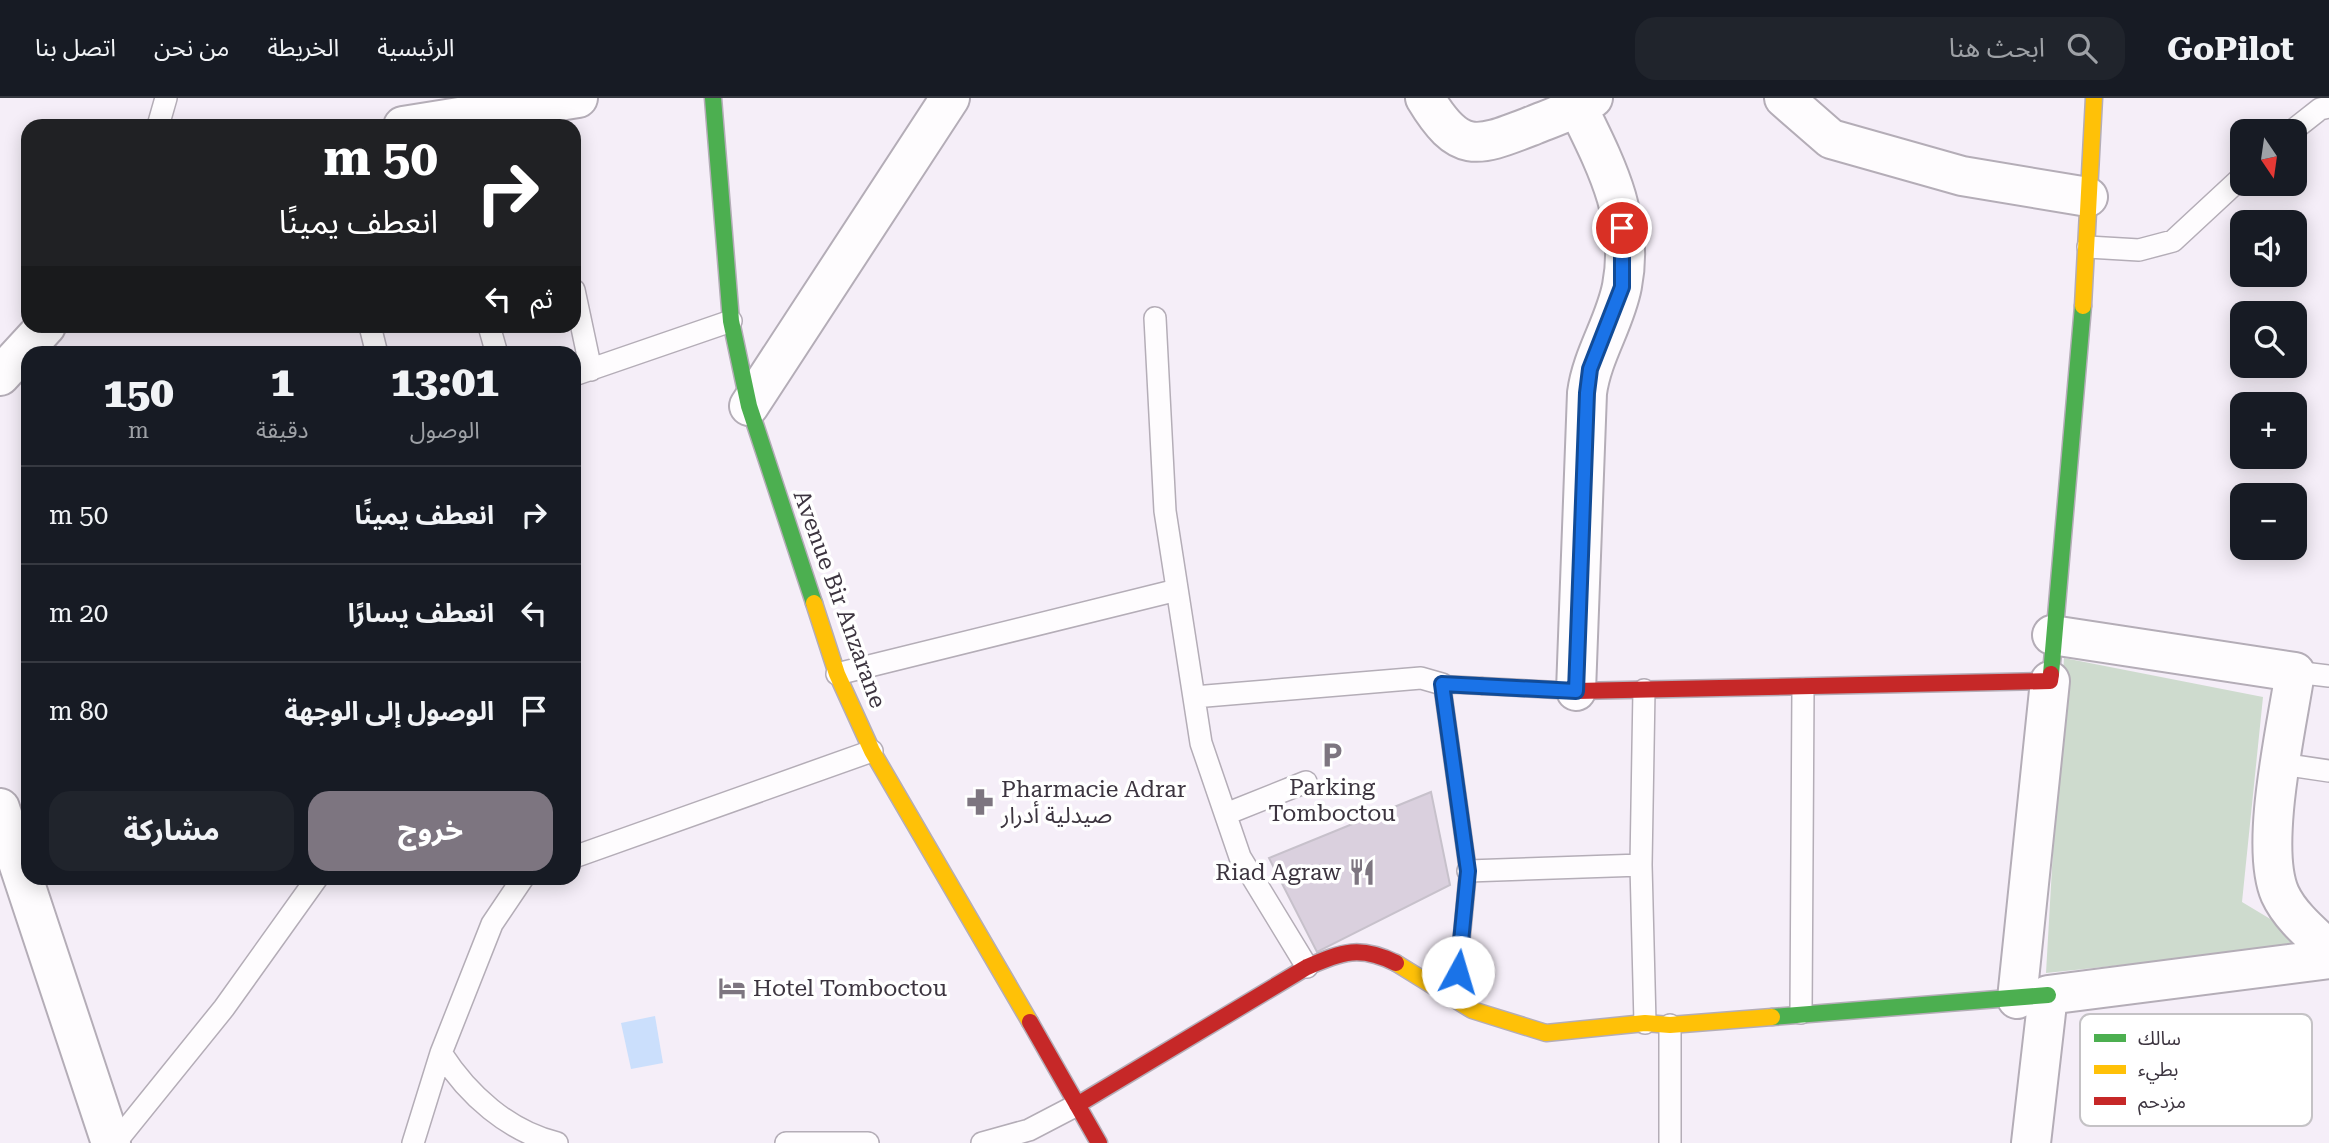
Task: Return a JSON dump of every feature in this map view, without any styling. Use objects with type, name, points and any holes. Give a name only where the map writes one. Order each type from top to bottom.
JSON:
[{"type":"street","points":[[498,119],[536,116],[578,98]]},
{"type":"street","name":"Avenue Bir Anzarane","points":[[713,98],[731,321],[749,406],[837,674],[872,751],[912,815],[1099,1143]]},
{"type":"street","points":[[749,406],[950,98]]},
{"type":"street","points":[[1425,98],[1442,126],[1461,138],[1487,143],[1585,103],[1620,202],[1624,253],[1622,287],[1590,369],[1587,393],[1576,691]]},
{"type":"street","points":[[2031,1143],[2032,997],[2052,635],[2088,247],[2094,98]]},
{"type":"street","points":[[1796,103],[1831,139],[1962,176],[2088,197]]},
{"type":"street","points":[[2052,635],[2312,674],[2281,764],[2271,840],[2280,894],[2296,917],[2329,950]]},
{"type":"street","points":[[1456,997],[1468,871],[1442,684],[1576,691],[2050,681]]},
{"type":"street","points":[[0,808],[21,870]]},
{"type":"street","points":[[26,885],[113,1143]]},
{"type":"street","points":[[1077,1105],[1307,967],[1345,951],[1374,952],[1456,997],[1472,1010],[1546,1033],[1645,1023],[1670,1025],[2032,997],[2329,959]]},
{"type":"lane","points":[[160,119],[166,98]]},
{"type":"lane","points":[[2307,120],[2329,107]]},
{"type":"lane","points":[[2088,247],[2139,250],[2173,241],[2230,188]]},
{"type":"lane","points":[[1154,318],[1165,511],[1201,743],[1240,857],[1307,967]]},
{"type":"lane","points":[[581,354],[583,372],[731,321]]},
{"type":"lane","points":[[837,674],[1177,590]]},
{"type":"lane","points":[[1194,696],[1421,678],[1442,684]]},
{"type":"lane","points":[[1801,1013],[1803,688]]},
{"type":"lane","points":[[1644,690],[1641,865],[1645,1023]]},
{"type":"lane","points":[[581,855],[872,751]]},
{"type":"lane","points":[[2281,764],[2329,771]]},
{"type":"lane","points":[[1226,814],[1306,782]]},
{"type":"lane","points":[[1468,871],[1641,865]]},
{"type":"lane","points":[[113,1143],[224,1008],[312,885]]},
{"type":"lane","points":[[413,1143],[440,1053],[492,924],[518,885]]},
{"type":"lane","points":[[1670,1025],[1670,1143]]},
{"type":"lane","points":[[440,1053],[472,1095],[530,1136],[557,1143]]},
{"type":"lane","points":[[982,1143],[1029,1130],[1077,1105]]},
{"type":"lane","points":[[786,1143],[868,1143]]},
{"type":"green space","points":[[2064,658],[2263,697],[2242,902],[2282,926],[2293,947],[2046,973]]},
{"type":"water","points":[[655,1016],[663,1063],[631,1069],[621,1023]]},
{"type":"building","name":"Riad Agraw","points":[[1431,792],[1450,885],[1317,952],[1269,858]]},
{"type":"traffic: fast","points":[[713,98],[731,321],[749,406],[814,603]]},
{"type":"traffic: fast","points":[[2051,674],[2083,306]]},
{"type":"traffic: fast","points":[[1772,1017],[2048,995]]},
{"type":"traffic: slow","points":[[2083,306],[2094,98]]},
{"type":"traffic: slow","points":[[814,603],[837,674],[872,751],[1030,1022]]},
{"type":"traffic: slow","points":[[1456,997],[1468,871],[1442,684],[1482,686]]},
{"type":"traffic: slow","points":[[1396,963],[1472,1010],[1546,1033],[1645,1023],[1670,1025],[1772,1017]]},
{"type":"traffic: jam","points":[[1482,686],[1576,691],[2050,681],[2051,674]]},
{"type":"traffic: jam","points":[[1077,1105],[1307,967],[1341,954],[1361,952],[1396,963]]},
{"type":"traffic: jam","points":[[1030,1022],[1099,1143]]},
{"type":"place","name":"Parking Tomboctou","points":[[1332,755]]},
{"type":"place","name":"Pharmacie Adrar صيدلية أدرار","points":[[980,802]]},
{"type":"place","name":"Riad Agraw","points":[[1362,872]]},
{"type":"place","name":"Hotel Tomboctou","points":[[732,988]]},
{"type":"route","points":[[1458,972],[1468,871],[1442,684],[1576,691],[1587,393],[1590,369],[1622,287],[1622,228]]}]
